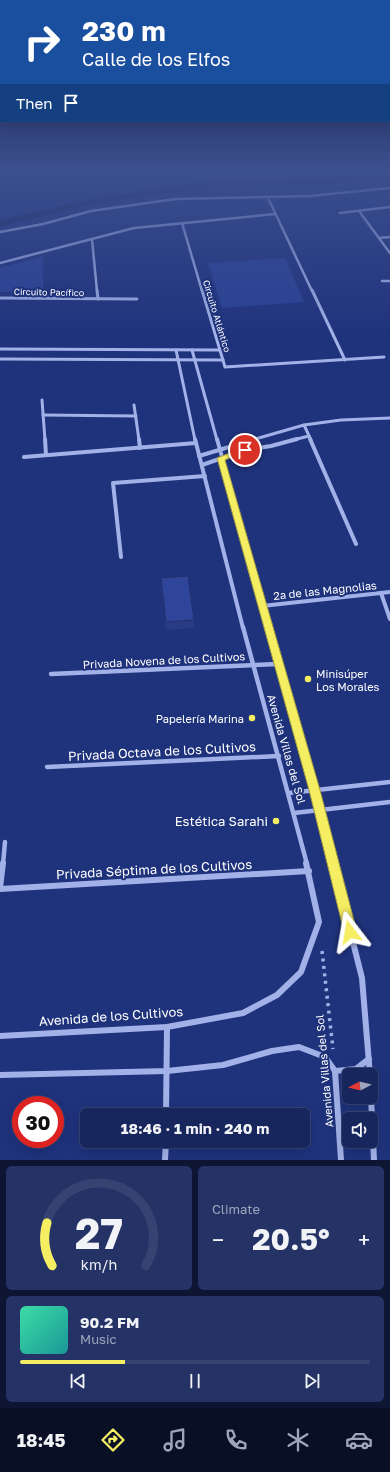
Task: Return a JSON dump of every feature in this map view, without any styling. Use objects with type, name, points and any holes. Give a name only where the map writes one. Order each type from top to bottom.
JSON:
[{"type":"street","points":[[0,232],[32,226]]},
{"type":"street","points":[[0,262],[134,228],[152,226]]},
{"type":"street","name":"Circuito Atlántico","points":[[183,226],[225,367],[384,357]]},
{"type":"street","points":[[281,226],[345,360]]},
{"type":"street","points":[[370,226],[390,253]]},
{"type":"street","points":[[379,238],[390,237]]},
{"type":"street","name":"Circuito Pacífico","points":[[92,239],[98,299]]},
{"type":"street","points":[[382,281],[390,281]]},
{"type":"street","name":"Circuito Pacífico","points":[[0,298],[137,299]]},
{"type":"street","points":[[0,349],[220,350]]},
{"type":"street","name":"Avenida Villas del Sol","points":[[176,350],[196,443],[252,665],[279,756],[309,871],[318,922]]},
{"type":"street","name":"Avenida Villas del Sol","points":[[192,350],[278,664],[315,790],[362,978],[370,1068]]},
{"type":"street","points":[[0,359],[223,360]]},
{"type":"street","points":[[42,400],[46,455]]},
{"type":"street","points":[[134,405],[140,448]]},
{"type":"street","points":[[43,415],[136,416]]},
{"type":"street","points":[[200,456],[304,425],[341,420],[390,418]]},
{"type":"street","points":[[304,425],[356,544]]},
{"type":"street","points":[[202,464],[245,450],[271,446],[308,436]]},
{"type":"street","points":[[24,457],[196,443]]},
{"type":"street","points":[[121,557],[113,483],[205,476]]},
{"type":"street","name":"2a de las Magnolias","points":[[262,606],[390,592]]},
{"type":"street","points":[[380,593],[390,619]]},
{"type":"street","name":"Privada Novena de los Cultivos","points":[[51,674],[278,664]]},
{"type":"street","name":"Privada Octava de los Cultivos","points":[[47,767],[279,756]]},
{"type":"street","points":[[289,793],[390,782]]},
{"type":"street","points":[[294,813],[390,802]]},
{"type":"street","points":[[0,889],[6,842]]},
{"type":"street","name":"Privada Séptima de los Cultivos","points":[[0,889],[309,871]]},
{"type":"street","name":"Avenida de los Cultivos","points":[[0,1036],[167,1027],[243,1013],[277,995],[301,972],[318,922]]},
{"type":"street","points":[[166,1108],[167,1027]]},
{"type":"street","points":[[0,1075],[166,1071],[224,1065],[272,1051],[299,1048],[325,1057],[335,1071],[356,1069],[370,1059]]},
{"type":"street","name":"Avenida Villas del Sol","points":[[335,1071],[341,1160]]},
{"type":"street","points":[[371,1104],[374,1160]]},
{"type":"street","points":[[165,1160],[166,1148]]},
{"type":"path","name":"Avenida Villas del Sol","points":[[321,946],[335,1071]]},
{"type":"shaded area","points":[[43,256],[43,292],[0,292],[0,268]]},
{"type":"shaded area","points":[[285,258],[304,302],[222,308],[208,263]]},
{"type":"building","points":[[188,576],[194,620],[166,622],[161,578]]},
{"type":"place","name":"Minisúper Los Morales","points":[[308,679]]},
{"type":"place","name":"Papelería Marina","points":[[252,718]]},
{"type":"place","name":"Estética Sarahi","points":[[276,821]]},
{"type":"route","points":[[245,450],[221,458],[278,664],[315,790],[350,932]]}]
